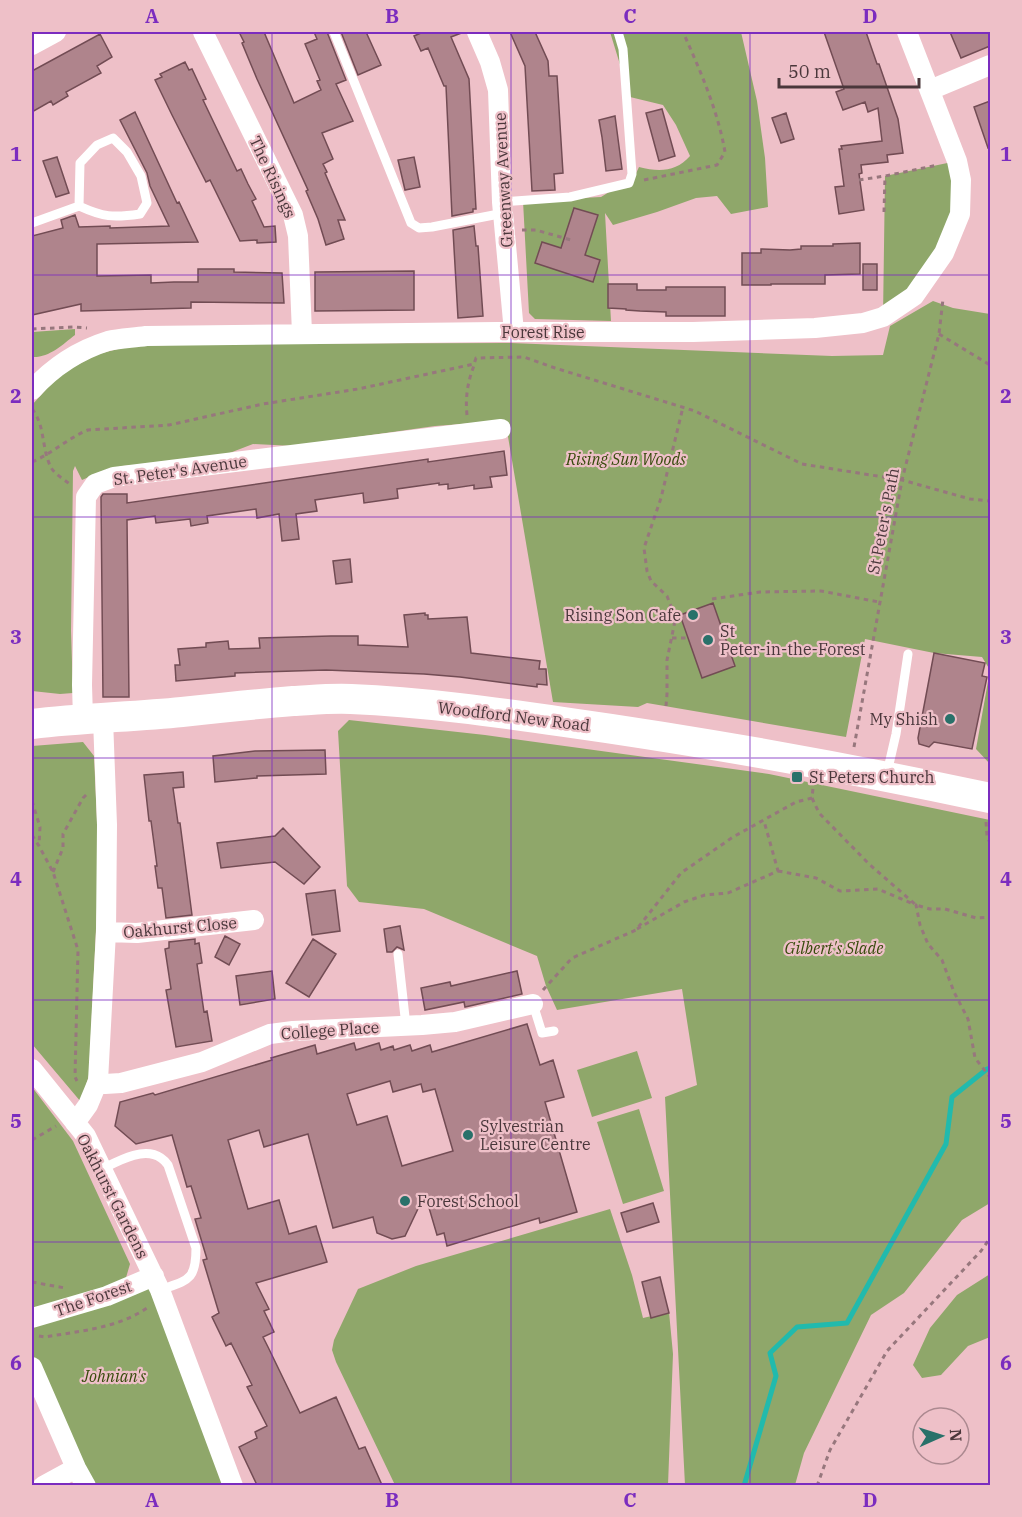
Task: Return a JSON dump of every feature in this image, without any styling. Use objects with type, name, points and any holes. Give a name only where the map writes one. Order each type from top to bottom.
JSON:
[{"type":"main road","name":"Woodford New Road","points":[[32,724],[315,699],[409,703],[473,709],[662,736],[845,768],[990,798]]},
{"type":"street","points":[[32,45],[56,32]]},
{"type":"street","name":"The Risings","points":[[202,32],[293,215],[298,236],[302,333]]},
{"type":"street","name":"Greenway Avenue","points":[[477,32],[490,62],[498,90],[504,215],[505,332]]},
{"type":"street","name":"Forest Rise","points":[[33,384],[83,351],[109,341],[146,336],[302,333],[693,332],[815,328],[863,324],[883,317],[914,296],[944,253],[960,214],[961,180],[957,161],[907,32]]},
{"type":"street","points":[[930,90],[990,65]]},
{"type":"street","name":"St. Peter's Avenue","points":[[86,497],[95,484],[114,477],[501,429]]},
{"type":"street","points":[[86,497],[82,685],[93,718]]},
{"type":"street","name":"Oakhurst Gardens","points":[[93,718],[105,775],[106,932],[98,1081],[88,1105],[73,1121],[86,1136],[158,1286],[233,1485]]},
{"type":"street","name":"Oakhurst Close","points":[[106,932],[137,933],[254,920]]},
{"type":"street","name":"College Place","points":[[98,1081],[105,1084],[121,1083],[202,1062],[270,1034],[293,1030],[455,1022],[531,1004]]},
{"type":"street","points":[[32,1070],[73,1121]]},
{"type":"street","name":"The Forest","points":[[32,1318],[107,1296],[158,1286]]},
{"type":"street","points":[[32,1367],[76,1468],[86,1485]]},
{"type":"street","points":[[43,1485],[76,1468]]},
{"type":"lane","points":[[334,32],[411,223],[419,228],[504,215],[629,183],[632,174],[623,49],[618,32]]},
{"type":"lane","points":[[32,223],[79,206],[97,214],[119,217],[140,214],[147,203],[141,176],[127,152],[113,138],[97,145],[80,163],[79,206]]},
{"type":"lane","points":[[886,777],[896,734],[908,654]]},
{"type":"lane","points":[[398,954],[406,1026]]},
{"type":"lane","points":[[531,1004],[542,1034],[554,1031]]},
{"type":"lane","points":[[102,1169],[135,1155],[149,1154],[160,1157],[168,1165],[196,1248],[196,1262],[193,1273],[187,1281],[158,1286]]},
{"type":"path","points":[[630,180],[647,180],[717,165],[725,152],[722,133],[683,32]]},
{"type":"path","points":[[859,180],[957,161]]},
{"type":"path","points":[[884,212],[885,176]]},
{"type":"path","points":[[504,215],[536,230],[571,240]]},
{"type":"path","name":"St Peter's Path","points":[[853,750],[902,480],[939,334],[943,299]]},
{"type":"path","points":[[469,434],[467,388],[474,364],[505,332]]},
{"type":"path","points":[[939,334],[990,364]]},
{"type":"path","points":[[666,706],[667,660],[675,621],[675,608],[667,596],[651,581],[647,571],[644,548],[661,498],[683,407]]},
{"type":"path","points":[[32,409],[42,431],[53,471],[86,497]]},
{"type":"path","points":[[712,599],[760,592],[821,591],[880,602]]},
{"type":"path","points":[[672,638],[688,638]]},
{"type":"path","points":[[53,872],[63,849],[63,834],[83,798],[105,775]]},
{"type":"path","points":[[813,788],[812,798],[819,813],[869,864],[915,905],[928,944],[942,960],[954,992],[968,1019],[975,1058],[990,1077]]},
{"type":"path","points":[[636,930],[681,873],[733,837],[796,802],[812,798]]},
{"type":"path","points":[[32,801],[40,826],[39,846]]},
{"type":"path","points":[[764,820],[778,871]]},
{"type":"path","points":[[32,835],[53,872],[78,950],[75,1077],[88,1105]]},
{"type":"path","points":[[531,1004],[531,996],[539,995],[572,958],[636,930],[684,902],[705,895],[728,893],[778,871],[816,878],[840,891],[878,889],[930,909],[945,909],[976,918],[990,917]]},
{"type":"path","points":[[32,1140],[73,1121]]},
{"type":"path","points":[[817,1485],[830,1450],[887,1351],[981,1251],[990,1238]]},
{"type":"path","points":[[32,1335],[45,1337],[117,1323],[147,1308],[158,1286]]},
{"type":"green space","points":[[610,32],[741,32],[757,101],[765,158],[768,207],[731,214],[717,196],[696,198],[613,225],[605,213],[611,321],[535,319],[529,313],[523,201],[601,197],[614,189],[631,184],[639,167],[653,170],[673,168],[690,156],[676,125],[663,105],[630,97]]},
{"type":"green space","points":[[957,161],[961,180],[944,253],[883,317],[885,176]]},
{"type":"green space","name":"Rising Sun Woods","points":[[933,301],[953,308],[990,314],[990,670],[982,657],[934,653],[865,639],[846,737],[647,703],[638,707],[553,702],[506,425],[502,421],[435,426],[294,446],[253,444],[214,459],[122,466],[82,480],[75,466],[73,471],[71,631],[73,693],[32,691],[32,405],[60,374],[98,354],[130,346],[205,344],[511,343],[832,356],[883,355],[890,326]]},
{"type":"green space","points":[[75,329],[75,335],[55,350],[32,357],[32,332]]},
{"type":"green space","points":[[990,670],[990,764],[976,749]]},
{"type":"green space","name":"Gilbert's Slade","points":[[349,720],[485,735],[769,774],[990,820],[990,1203],[962,1220],[904,1293],[871,1315],[804,1453],[795,1485],[685,1485],[665,1097],[697,1085],[682,989],[557,1010],[546,986],[537,956],[424,909],[359,902],[347,886],[338,731]]},
{"type":"green space","points":[[83,742],[94,756],[99,866],[89,1075],[81,1102],[32,1044],[32,746]]},
{"type":"green space","points":[[637,1051],[652,1098],[592,1117],[577,1070]]},
{"type":"green space","points":[[32,1087],[73,1141],[130,1264],[125,1281],[32,1313]]},
{"type":"green space","points":[[639,1109],[664,1191],[623,1204],[597,1122]]},
{"type":"green space","points":[[610,1209],[632,1275],[643,1318],[669,1312],[673,1354],[668,1485],[395,1485],[332,1350],[334,1340],[358,1289],[416,1266]]},
{"type":"green space","points":[[990,1274],[990,1337],[968,1346],[941,1375],[922,1378],[913,1365],[930,1328],[957,1295]]},
{"type":"green space","name":"Johnian's","points":[[154,1276],[233,1485],[86,1485],[32,1367],[32,1318]]},
{"type":"building","points":[[239,32],[264,32],[294,103],[321,90],[317,81],[320,80],[305,44],[317,39],[314,32],[327,32],[346,80],[336,84],[353,121],[322,133],[333,159],[323,164],[345,220],[338,220],[344,239],[326,245],[306,191],[308,190],[257,79]]},
{"type":"building","points":[[341,32],[366,32],[381,65],[358,75]]},
{"type":"building","points":[[464,32],[451,37],[469,79],[476,209],[473,209],[473,212],[452,216],[446,86],[444,86],[428,48],[421,51],[414,36],[421,33]]},
{"type":"building","points":[[510,32],[535,32],[548,61],[549,76],[557,76],[563,173],[554,174],[555,190],[532,191],[525,66]]},
{"type":"building","points":[[824,32],[866,32],[898,119],[903,153],[887,155],[888,162],[861,165],[862,173],[859,174],[864,210],[839,214],[835,187],[844,186],[839,149],[842,149],[841,146],[882,141],[878,108],[868,112],[865,102],[843,110],[836,92],[844,89]]},
{"type":"building","points":[[950,32],[990,32],[990,46],[961,58]]},
{"type":"building","points":[[100,34],[112,57],[97,66],[101,73],[66,92],[68,96],[53,105],[51,101],[32,112],[32,71]]},
{"type":"building","points":[[185,62],[189,70],[192,69],[206,99],[203,100],[237,171],[241,169],[256,199],[252,201],[264,227],[275,226],[276,242],[240,241],[210,180],[206,182],[172,115],[155,80],[162,77],[160,74]]},
{"type":"building","points":[[990,101],[990,147],[988,148],[974,107]]},
{"type":"building","points":[[662,109],[675,156],[659,161],[646,113]]},
{"type":"building","points":[[135,112],[177,203],[179,202],[198,242],[97,244],[97,276],[151,275],[151,283],[198,282],[198,269],[282,273],[284,303],[191,302],[191,308],[81,311],[81,304],[32,315],[32,236],[63,228],[61,220],[75,215],[79,227],[169,226],[150,186],[147,173],[120,120]]},
{"type":"building","points":[[786,113],[794,139],[781,143],[772,118]]},
{"type":"building","points":[[615,116],[622,169],[606,171],[599,120]]},
{"type":"building","points":[[57,157],[69,193],[56,197],[43,161]]},
{"type":"building","points":[[414,157],[420,187],[405,190],[398,160]]},
{"type":"building","points":[[574,208],[598,215],[585,255],[600,260],[593,282],[535,263],[542,242],[561,248]]},
{"type":"building","points":[[474,226],[476,246],[478,246],[483,316],[458,318],[453,230]]},
{"type":"building","points":[[860,243],[860,274],[825,275],[825,284],[742,285],[742,253],[761,253],[761,249],[790,250],[801,249],[801,246]]},
{"type":"building","points":[[863,264],[877,264],[877,290],[863,290]]},
{"type":"building","points":[[414,271],[414,310],[315,311],[315,272]]},
{"type":"building","points":[[608,284],[637,284],[637,290],[666,290],[666,287],[725,287],[725,316],[666,316],[666,312],[608,308]]},
{"type":"building","points":[[504,451],[507,475],[490,477],[492,487],[474,489],[474,485],[448,489],[448,484],[439,485],[439,483],[397,489],[398,498],[364,503],[363,493],[315,500],[317,511],[296,514],[299,539],[282,541],[279,514],[257,518],[256,509],[207,516],[208,523],[191,526],[190,519],[156,523],[155,516],[127,520],[129,697],[103,697],[101,497],[103,494],[127,494],[127,503],[428,459],[428,462]]},
{"type":"building","points":[[350,559],[352,582],[336,584],[333,561]]},
{"type":"building","name":"St Peter-in-the-Forest","points":[[713,603],[735,666],[702,678],[680,615]]},
{"type":"building","points":[[425,613],[428,619],[467,617],[471,653],[540,661],[539,669],[546,669],[547,685],[537,684],[537,687],[424,674],[326,670],[235,673],[235,676],[176,681],[175,665],[180,665],[178,649],[206,647],[206,643],[228,641],[229,649],[260,648],[259,638],[331,636],[358,636],[358,645],[408,647],[404,615]]},
{"type":"building","name":"My Shish","points":[[934,653],[985,663],[982,676],[987,677],[972,749],[934,742],[929,747],[919,744],[918,738]]},
{"type":"building","points":[[325,750],[326,774],[257,776],[257,778],[215,782],[213,756],[255,751]]},
{"type":"building","points":[[183,772],[184,787],[173,788],[192,915],[166,918],[162,888],[158,888],[144,775]]},
{"type":"building","points":[[283,828],[320,867],[304,884],[275,862],[221,868],[217,843],[275,836]]},
{"type":"building","points":[[335,890],[340,931],[312,935],[306,894]]},
{"type":"building","points":[[400,926],[404,950],[397,947],[392,952],[387,952],[384,929]]},
{"type":"building","points":[[225,936],[240,944],[229,965],[215,957]]},
{"type":"building","points":[[195,939],[195,944],[199,943],[202,963],[197,964],[204,1012],[207,1011],[212,1041],[176,1047],[166,990],[171,989],[165,949],[169,948],[169,942]]},
{"type":"building","points":[[313,939],[336,954],[309,997],[286,983]]},
{"type":"building","points":[[272,971],[275,999],[240,1005],[236,976]]},
{"type":"building","points":[[517,971],[522,994],[465,1007],[464,1002],[425,1010],[421,988],[450,982],[451,986]]},
{"type":"building","points":[[527,1024],[540,1065],[553,1060],[564,1097],[545,1102],[577,1212],[540,1223],[539,1218],[447,1246],[444,1233],[437,1235],[425,1194],[405,1236],[392,1239],[377,1233],[373,1217],[333,1228],[308,1134],[264,1147],[259,1130],[228,1140],[248,1209],[279,1200],[289,1234],[316,1226],[327,1262],[256,1283],[269,1309],[264,1311],[274,1332],[263,1337],[300,1413],[336,1397],[359,1449],[365,1447],[382,1485],[257,1485],[239,1447],[257,1438],[255,1432],[267,1426],[247,1387],[252,1385],[231,1343],[226,1346],[212,1317],[219,1313],[203,1260],[207,1259],[195,1219],[201,1218],[191,1186],[187,1187],[172,1135],[136,1144],[115,1126],[120,1102],[153,1093],[155,1095],[315,1045],[317,1054],[354,1043],[356,1050],[379,1043],[381,1050],[393,1046],[394,1050],[410,1045],[412,1051],[430,1045],[432,1052]],"holes":[[[390,1081],[393,1092],[421,1084],[423,1092],[435,1089],[453,1151],[402,1166],[387,1116],[357,1125],[347,1094]]]},
{"type":"building","points":[[653,1203],[659,1222],[627,1232],[621,1213]]},
{"type":"building","points":[[660,1277],[669,1313],[651,1318],[642,1282]]},
{"type":"waterway","points":[[744,1486],[776,1376],[770,1353],[797,1327],[847,1323],[946,1144],[952,1097],[990,1068]]},
{"type":"place","name":"Rising Son Cafe","points":[[693,615]]},
{"type":"place","name":"St Peter-in-the-Forest","points":[[708,640]]},
{"type":"place","name":"My Shish","points":[[950,719]]},
{"type":"place","name":"St Peters Church","points":[[797,777]]},
{"type":"place","name":"Sylvestrian Leisure Centre","points":[[468,1135]]},
{"type":"place","name":"Forest School","points":[[405,1201]]}]
